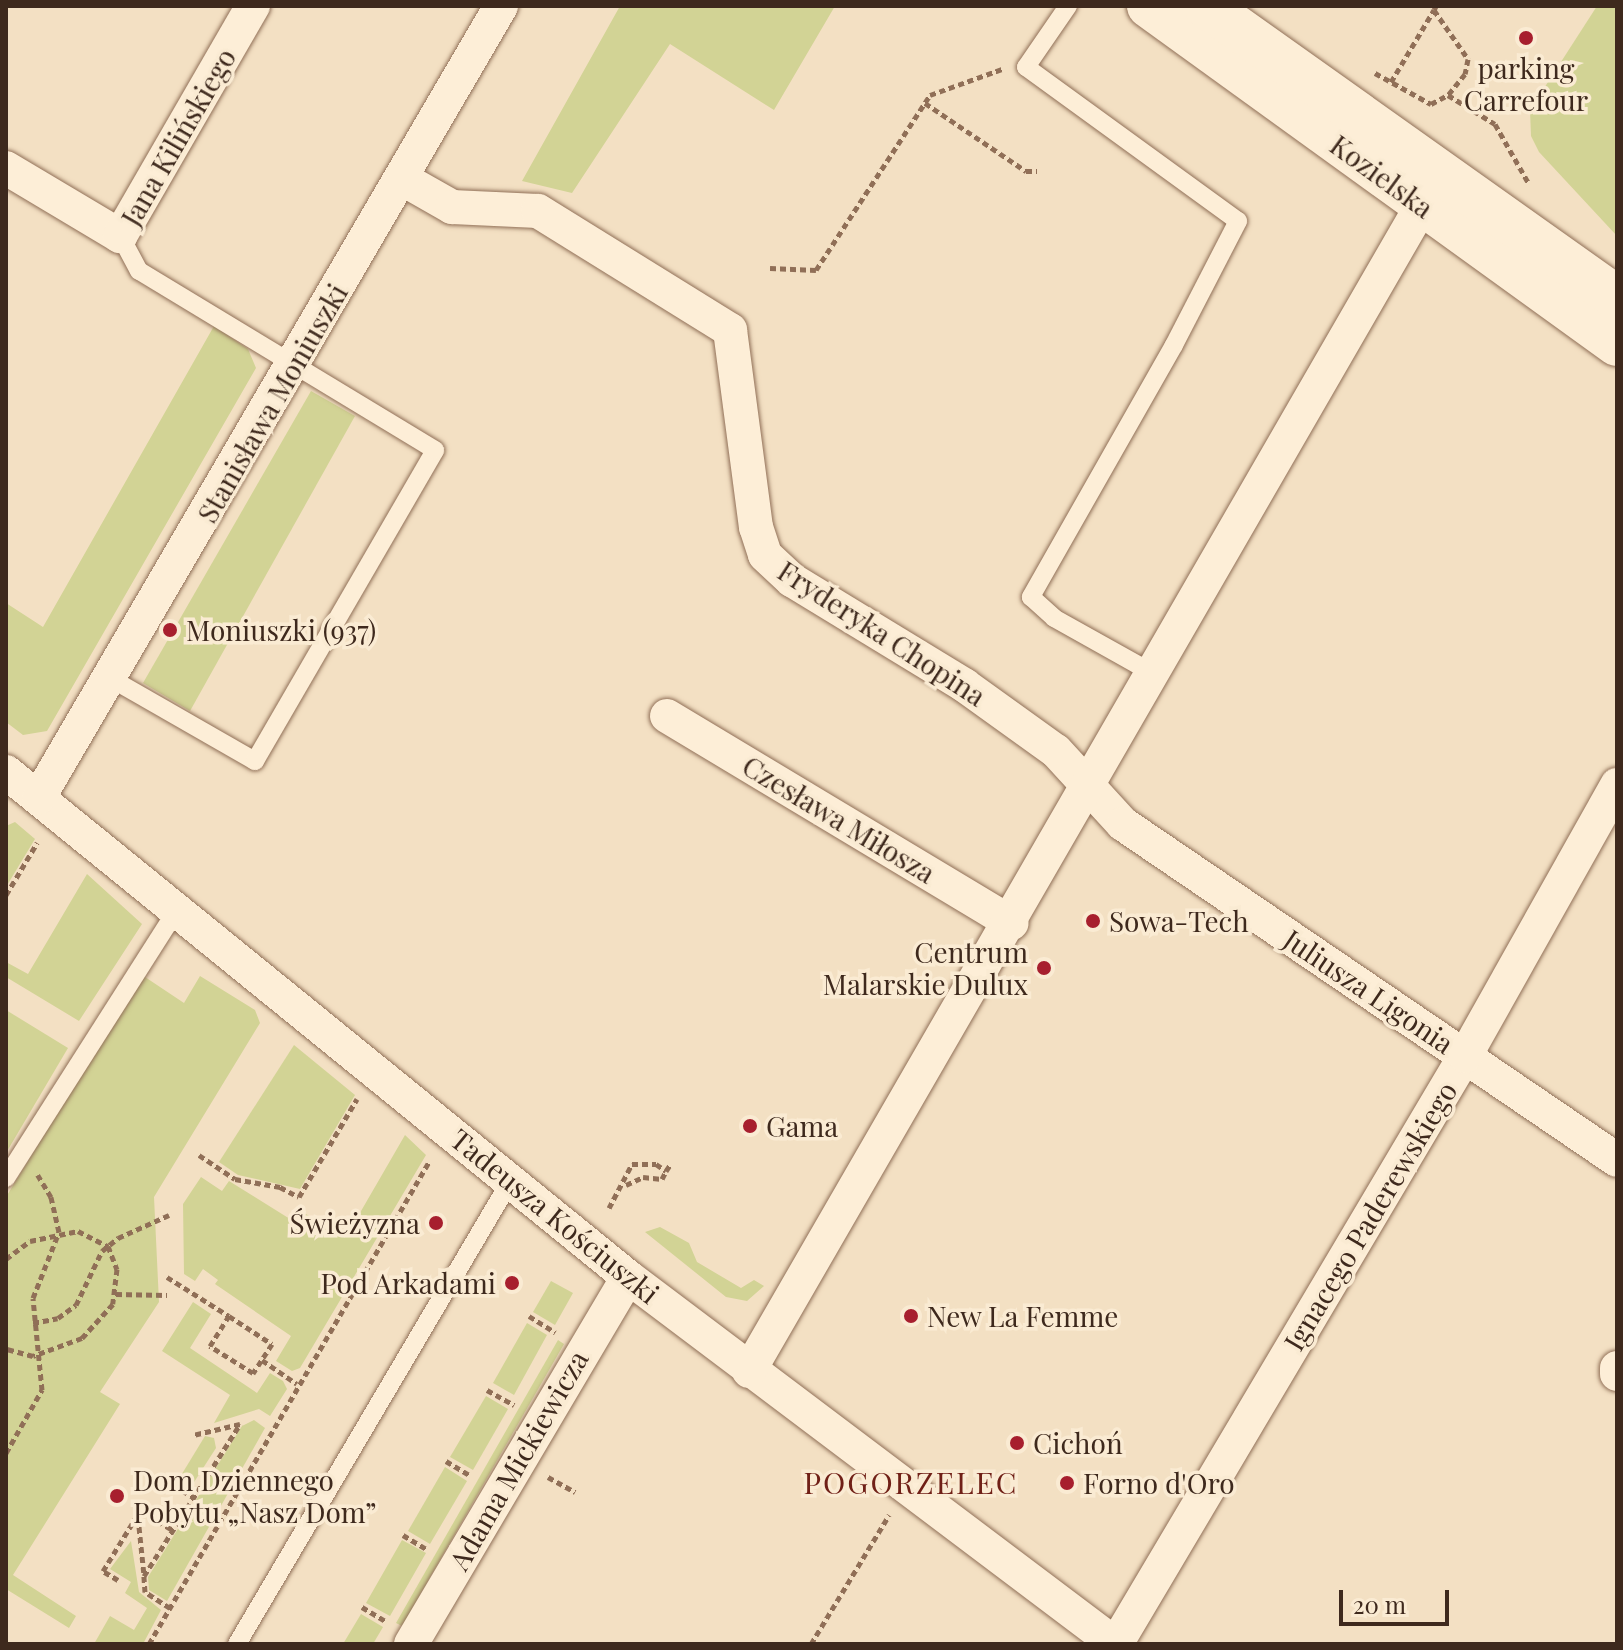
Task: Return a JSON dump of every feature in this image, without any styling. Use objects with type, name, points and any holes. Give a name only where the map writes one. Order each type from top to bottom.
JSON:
[{"type":"main road","name":"Kozielska","points":[[1149,6],[1432,189],[1617,298]]},
{"type":"main road","name":"Kozielska","points":[[1206,6],[1617,344]]},
{"type":"street","name":"Jana Kilińskiego","points":[[6,168],[120,236],[253,6]]},
{"type":"street","name":"Stanisława Moniuszki","points":[[39,797],[295,366],[501,6]]},
{"type":"street","name":"Fryderyka Chopina","points":[[401,178],[452,207],[538,211],[730,330],[756,527],[765,555],[792,580],[964,685],[1056,751],[1089,787]]},
{"type":"street","points":[[749,1371],[1012,923],[1432,189]]},
{"type":"street","name":"Czesława Miłosza","points":[[667,716],[1012,923]]},
{"type":"street","name":"Tadeusza Kościuszki","points":[[6,772],[628,1277],[1116,1644]]},
{"type":"street","name":"Ignacego Paderewskiego","points":[[1116,1644],[1465,1056],[1617,785]]},
{"type":"street","name":"Juliusza Ligonia","points":[[1089,787],[1123,824],[1617,1160]]},
{"type":"street","name":"Adama Mickiewicza","points":[[411,1644],[628,1277]]},
{"type":"lane","points":[[1068,6],[1026,67],[1238,221],[1174,345],[1031,597],[1054,618],[1154,674]]},
{"type":"lane","points":[[110,678],[255,761],[435,450],[139,271],[120,236]]},
{"type":"lane","points":[[6,1178],[177,910]]},
{"type":"lane","points":[[237,1644],[511,1180]]},
{"type":"path","points":[[1391,82],[1435,8],[1468,59],[1465,74],[1448,95]]},
{"type":"path","points":[[770,268],[816,270],[930,95],[1007,66],[1026,67]]},
{"type":"path","points":[[925,103],[1026,171],[1037,171]]},
{"type":"path","points":[[6,895],[41,835]]},
{"type":"path","points":[[199,1155],[235,1179],[280,1187],[299,1197],[354,1104]]},
{"type":"path","points":[[149,1644],[436,1151]]},
{"type":"path","points":[[6,1453],[37,1404],[42,1354],[33,1323],[33,1298],[59,1232],[47,1187],[18,1157]]},
{"type":"path","points":[[609,1208],[626,1185],[632,1164],[656,1164],[668,1168],[662,1179],[643,1177],[626,1185]]},
{"type":"path","points":[[33,1323],[58,1318],[76,1305],[108,1246],[137,1226],[169,1215]]},
{"type":"path","points":[[6,1259],[30,1241],[59,1232],[78,1231],[108,1246],[117,1269],[116,1294],[91,1331],[42,1354],[6,1349]]},
{"type":"path","points":[[167,1277],[229,1316],[272,1344],[253,1373],[210,1346],[229,1316]]},
{"type":"path","points":[[116,1294],[167,1295]]},
{"type":"path","points":[[529,1316],[558,1334]]},
{"type":"path","points":[[262,1360],[298,1384]]},
{"type":"path","points":[[487,1390],[516,1406]]},
{"type":"path","points":[[144,1576],[240,1424],[193,1435]]},
{"type":"path","points":[[446,1461],[475,1478]]},
{"type":"path","points":[[536,1470],[575,1492]]},
{"type":"path","points":[[165,1480],[193,1497]]},
{"type":"path","points":[[811,1644],[906,1487]]},
{"type":"path","points":[[140,1510],[145,1592],[170,1608]]},
{"type":"path","points":[[140,1510],[173,1530]]},
{"type":"path","points":[[118,1580],[103,1571],[140,1510]]},
{"type":"path","points":[[403,1535],[433,1552]]},
{"type":"path","points":[[362,1607],[371,1613]]},
{"type":"green space","points":[[620,6],[835,6],[774,110],[670,44],[572,193],[522,181]]},
{"type":"green space","points":[[1597,6],[1617,6],[1617,236],[1539,152],[1531,136],[1530,110]]},
{"type":"green space","points":[[214,326],[248,349],[256,368],[47,731],[23,735],[6,722],[6,603],[43,627]]},
{"type":"green space","points":[[311,391],[355,416],[190,711],[143,683]]},
{"type":"green space","points":[[15,822],[35,839],[6,887],[6,826]]},
{"type":"green space","points":[[87,874],[142,924],[79,1021],[6,977],[6,962],[28,974]]},
{"type":"green space","points":[[142,975],[184,1003],[200,976],[255,1010],[260,1023],[154,1197],[159,1302],[100,1392],[120,1404],[13,1575],[76,1616],[69,1628],[6,1589],[6,1197]]},
{"type":"green space","points":[[6,1010],[68,1048],[6,1153]]},
{"type":"green space","points":[[294,1045],[355,1095],[300,1189],[238,1175],[219,1162]]},
{"type":"green space","points":[[405,1135],[426,1155],[300,1368],[292,1371],[276,1361],[291,1336],[215,1284],[218,1280],[203,1269],[195,1281],[184,1274],[183,1204],[201,1177],[222,1191],[229,1181],[290,1219],[297,1209],[346,1237]]},
{"type":"green space","points":[[660,1227],[689,1243],[697,1262],[741,1288],[754,1280],[764,1286],[747,1301],[726,1297],[645,1232]]},
{"type":"green space","points":[[551,1281],[573,1293],[555,1325],[533,1312]]},
{"type":"green space","points":[[193,1302],[211,1314],[190,1348],[257,1393],[270,1373],[283,1381],[287,1389],[270,1416],[259,1409],[214,1423],[230,1395],[162,1351]]},
{"type":"green space","points":[[527,1323],[547,1335],[514,1395],[493,1383]]},
{"type":"green space","points":[[558,1340],[564,1344],[402,1626],[396,1623]]},
{"type":"green space","points":[[486,1396],[508,1409],[473,1470],[450,1457]]},
{"type":"green space","points":[[254,1420],[265,1428],[167,1601],[149,1590],[148,1577],[242,1426]]},
{"type":"green space","points":[[205,1436],[214,1438],[216,1448],[189,1490],[177,1482]]},
{"type":"green space","points":[[445,1467],[467,1481],[430,1544],[408,1531]]},
{"type":"green space","points":[[402,1540],[426,1553],[390,1616],[366,1603]]},
{"type":"green space","points":[[131,1541],[139,1592],[161,1610],[143,1644],[94,1644],[110,1616],[134,1630],[147,1608],[125,1593],[131,1582],[110,1569]]},
{"type":"green space","points":[[361,1614],[383,1627],[373,1644],[343,1644]]},
{"type":"place","name":"parking Carrefour","points":[[1526,38]]},
{"type":"place","name":"Moniuszki (937)","points":[[170,630]]},
{"type":"place","name":"Sowa-Tech","points":[[1093,921]]},
{"type":"place","name":"Centrum Malarskie Dulux","points":[[1044,968]]},
{"type":"place","name":"Gama","points":[[750,1126]]},
{"type":"place","name":"Świeżyzna","points":[[436,1223]]},
{"type":"place","name":"Pod Arkadami","points":[[512,1283]]},
{"type":"place","name":"New La Femme","points":[[911,1316]]},
{"type":"place","name":"Cichoń","points":[[1017,1443]]},
{"type":"place","name":"Forno d'Oro","points":[[1067,1483]]},
{"type":"place","name":"Dom Dziennego Pobytu „Nasz Dom”","points":[[117,1496]]},
{"type":"district","name":"POGORZELEC","points":[[911,1482]]}]
